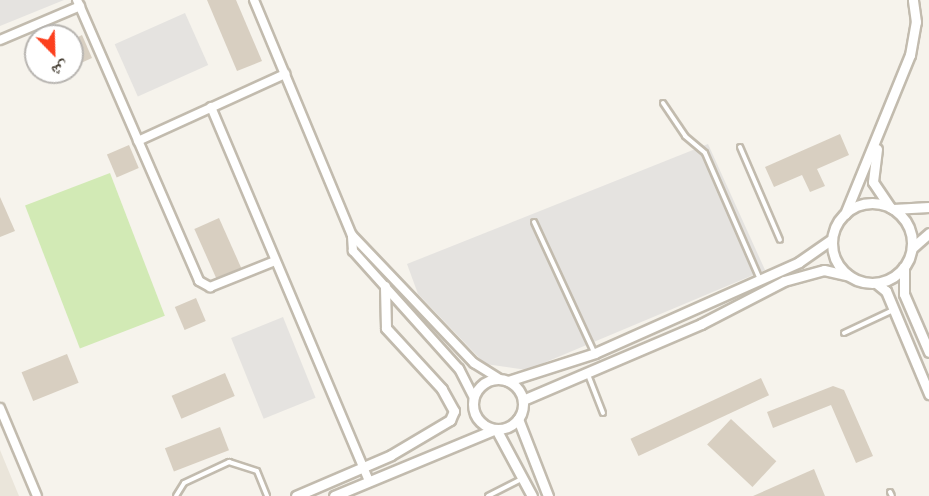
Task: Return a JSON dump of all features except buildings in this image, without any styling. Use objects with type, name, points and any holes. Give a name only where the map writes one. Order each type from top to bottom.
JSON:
[{"type":"street","points":[[254,0],[352,236],[353,251],[459,369],[474,398],[475,415],[496,429],[525,477],[531,496]]},
{"type":"street","points":[[474,398],[483,384],[595,353],[799,262],[832,239],[879,137],[910,55],[916,22],[913,0]]},
{"type":"street","points":[[0,40],[79,3],[199,281],[210,287],[275,261]]},
{"type":"street","points":[[138,141],[285,74]]},
{"type":"street","points":[[211,107],[369,481]]},
{"type":"street","points":[[879,137],[873,182],[892,209],[908,226],[912,248]]},
{"type":"street","points":[[845,214],[872,203],[892,209],[929,207]]},
{"type":"street","points":[[929,233],[912,248],[904,267],[904,294],[929,352]]},
{"type":"street","points":[[352,236],[395,275],[474,363],[504,380],[523,400]]},
{"type":"street","points":[[832,239],[836,260],[849,276]]},
{"type":"street","points":[[876,283],[904,267]]},
{"type":"street","points":[[523,400],[784,281],[824,270],[876,283],[894,310],[929,394]]},
{"type":"street","points":[[296,496],[363,467],[446,425],[454,411],[386,328],[385,286],[395,275]]},
{"type":"street","points":[[523,400],[518,419],[548,496]]},
{"type":"street","points":[[0,408],[37,496]]},
{"type":"street","points":[[334,496],[518,419]]},
{"type":"lane","points":[[663,103],[685,136],[705,153],[759,278]]},
{"type":"lane","points":[[740,147],[780,240]]},
{"type":"lane","points":[[534,222],[595,353]]},
{"type":"lane","points":[[844,333],[894,310]]},
{"type":"lane","points":[[587,372],[603,413]]},
{"type":"lane","points":[[177,496],[184,483],[229,462],[257,471],[267,496]]},
{"type":"lane","points":[[489,496],[525,477]]},
{"type":"shaded area","points":[[0,0],[64,0],[0,26]]},
{"type":"shaded area","points":[[185,13],[208,65],[138,96],[115,44]]},
{"type":"shaded area","points":[[708,144],[765,270],[527,370],[485,364],[418,294],[407,264]]},
{"type":"shaded area","points":[[283,317],[316,398],[264,419],[231,338]]},
{"type":"shaded area","points":[[0,450],[19,496],[0,496]]},
{"type":"green space","points":[[110,173],[165,316],[80,348],[25,206]]}]
